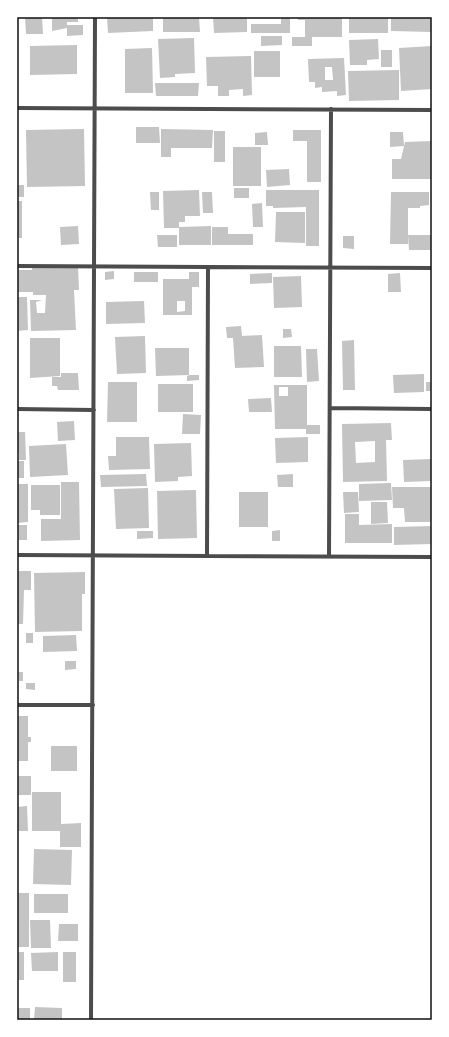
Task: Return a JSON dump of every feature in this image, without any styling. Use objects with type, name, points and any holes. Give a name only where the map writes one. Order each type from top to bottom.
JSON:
[{"type":"street","points":[[91,1020],[95,17]]},
{"type":"street","points":[[17,108],[432,110]]},
{"type":"street","points":[[329,556],[331,109]]},
{"type":"street","points":[[17,266],[432,268]]},
{"type":"street","points":[[207,556],[208,267]]},
{"type":"street","points":[[330,408],[432,409]]},
{"type":"street","points":[[17,409],[94,410]]},
{"type":"street","points":[[17,555],[432,557]]},
{"type":"street","points":[[17,705],[92,705]]},
{"type":"building","points":[[25,17],[42,17],[43,34],[26,34]]},
{"type":"building","points":[[52,17],[78,17],[78,22],[67,22],[67,25],[83,25],[83,35],[67,36],[67,28],[52,31]]},
{"type":"building","points":[[107,17],[153,17],[153,31],[108,33]]},
{"type":"building","points":[[163,17],[199,17],[200,32],[163,32]]},
{"type":"building","points":[[213,17],[247,17],[247,32],[214,33]]},
{"type":"building","points":[[281,17],[290,17],[290,33],[251,33],[251,24],[281,24]]},
{"type":"building","points":[[298,17],[342,17],[342,37],[312,37],[312,46],[292,46],[292,37],[305,37],[305,20],[298,20]]},
{"type":"building","points":[[349,17],[388,17],[388,33],[349,33]]},
{"type":"building","points":[[391,17],[432,17],[432,32],[391,31]]},
{"type":"building","points":[[261,36],[282,36],[282,45],[261,46]]},
{"type":"building","points":[[194,38],[195,73],[175,74],[175,77],[160,78],[158,39]]},
{"type":"building","points":[[378,39],[379,59],[367,60],[367,65],[350,65],[349,40]]},
{"type":"building","points":[[77,45],[77,74],[30,75],[30,46]]},
{"type":"building","points":[[432,46],[432,89],[401,91],[399,48]]},
{"type":"building","points":[[152,48],[153,93],[125,93],[125,49]]},
{"type":"building","points":[[381,50],[392,50],[392,67],[381,67]]},
{"type":"building","points":[[254,51],[280,51],[280,77],[254,77]]},
{"type":"building","points":[[251,56],[252,95],[243,96],[243,89],[229,90],[229,96],[218,96],[218,86],[207,86],[206,57]]},
{"type":"building","points":[[344,58],[346,95],[337,96],[337,91],[322,92],[322,87],[315,88],[315,82],[309,82],[308,59]],"holes":[[[325,67],[332,67],[333,80],[325,80]]]},
{"type":"building","points":[[399,70],[399,100],[349,101],[348,71]]},
{"type":"building","points":[[155,83],[199,83],[198,96],[156,96]]},
{"type":"building","points":[[136,127],[159,127],[160,143],[136,143]]},
{"type":"building","points":[[84,129],[85,186],[27,187],[26,130]]},
{"type":"building","points":[[161,129],[213,130],[212,148],[171,148],[171,157],[161,157]]},
{"type":"building","points":[[293,130],[321,130],[321,182],[307,182],[307,141],[293,141]]},
{"type":"building","points":[[214,131],[225,131],[225,162],[214,162]]},
{"type":"building","points":[[267,132],[268,145],[255,145],[255,133]]},
{"type":"building","points":[[390,132],[403,132],[404,146],[390,147]]},
{"type":"building","points":[[432,141],[432,179],[392,179],[392,159],[401,159],[405,142]]},
{"type":"building","points":[[233,147],[261,147],[261,186],[233,186]]},
{"type":"building","points":[[289,169],[290,185],[267,187],[266,170]]},
{"type":"building","points":[[17,185],[24,185],[24,197],[17,197]]},
{"type":"building","points":[[234,188],[249,188],[249,198],[234,198]]},
{"type":"building","points":[[199,190],[200,216],[185,216],[185,222],[179,222],[179,228],[164,228],[163,191]]},
{"type":"building","points":[[266,190],[319,190],[319,246],[306,246],[306,207],[273,208],[273,206],[266,206]]},
{"type":"building","points":[[150,192],[159,192],[159,210],[151,210]]},
{"type":"building","points":[[202,192],[212,192],[213,213],[203,213]]},
{"type":"building","points":[[391,192],[429,192],[429,205],[420,206],[420,208],[408,208],[408,244],[390,244]]},
{"type":"building","points":[[17,201],[22,201],[22,238],[17,238]]},
{"type":"building","points":[[262,203],[263,227],[253,227],[252,204]]},
{"type":"building","points":[[276,212],[305,212],[305,243],[275,242]]},
{"type":"building","points":[[78,226],[79,244],[61,245],[60,227]]},
{"type":"building","points":[[211,226],[211,245],[179,245],[179,227]]},
{"type":"building","points":[[212,227],[228,227],[228,234],[253,234],[253,245],[212,245]]},
{"type":"building","points":[[157,235],[177,235],[177,247],[158,247]]},
{"type":"building","points":[[408,235],[432,235],[432,250],[409,250]]},
{"type":"building","points":[[343,236],[354,236],[354,249],[343,248]]},
{"type":"building","points":[[78,266],[79,290],[74,290],[76,330],[31,331],[30,300],[42,300],[36,302],[37,313],[45,313],[46,295],[33,295],[33,292],[17,292],[17,270]]},
{"type":"building","points":[[114,271],[114,279],[105,280],[105,272]]},
{"type":"building","points":[[134,272],[158,272],[158,282],[134,282]]},
{"type":"building","points":[[189,272],[199,272],[199,287],[192,287],[192,315],[163,315],[163,279],[189,279]],"holes":[[[177,301],[185,301],[185,311],[177,312]]]},
{"type":"building","points":[[272,273],[272,283],[250,284],[250,274]]},
{"type":"building","points":[[400,273],[401,292],[388,292],[388,274]]},
{"type":"building","points":[[301,276],[302,307],[274,308],[273,277]]},
{"type":"building","points":[[17,297],[27,297],[28,330],[17,331]]},
{"type":"building","points":[[144,301],[145,323],[106,324],[106,302]]},
{"type":"building","points":[[241,326],[242,336],[262,335],[264,367],[235,368],[233,338],[227,338],[226,327]]},
{"type":"building","points":[[283,329],[291,329],[292,337],[283,338]]},
{"type":"building","points":[[145,336],[146,373],[117,374],[115,337]]},
{"type":"building","points":[[30,338],[60,338],[60,376],[30,378]]},
{"type":"building","points":[[354,340],[355,390],[343,390],[342,341]]},
{"type":"building","points":[[274,346],[301,346],[302,377],[274,377]]},
{"type":"building","points":[[155,348],[189,348],[189,375],[156,376]]},
{"type":"building","points":[[306,349],[317,349],[319,381],[307,382]]},
{"type":"building","points":[[61,373],[78,373],[79,390],[58,390],[57,386],[52,386],[52,377],[61,377]]},
{"type":"building","points":[[424,374],[424,392],[394,393],[393,375]]},
{"type":"building","points":[[199,375],[199,380],[187,381],[187,376]]},
{"type":"building","points":[[108,382],[137,382],[137,422],[107,422]]},
{"type":"building","points":[[426,382],[432,382],[432,391],[426,391]]},
{"type":"building","points":[[158,384],[193,384],[193,412],[158,412]]},
{"type":"building","points":[[274,385],[307,385],[307,425],[320,425],[320,434],[306,434],[306,429],[275,429]],"holes":[[[279,387],[288,387],[288,396],[279,396]]]},
{"type":"building","points":[[271,398],[272,412],[249,412],[248,399]]},
{"type":"building","points":[[183,414],[201,415],[200,434],[182,434]]},
{"type":"building","points":[[74,421],[75,440],[58,441],[57,422]]},
{"type":"building","points":[[391,423],[392,440],[386,440],[387,481],[343,482],[342,424]],"holes":[[[375,441],[375,462],[356,463],[355,442]]]},
{"type":"building","points":[[17,432],[25,432],[26,460],[19,460],[19,453],[17,454]]},
{"type":"building","points":[[116,437],[149,437],[150,469],[109,470],[108,456],[116,456]]},
{"type":"building","points":[[308,437],[308,462],[276,463],[275,438]]},
{"type":"building","points":[[191,443],[192,476],[178,477],[178,481],[155,482],[154,444]]},
{"type":"building","points":[[66,444],[68,475],[30,477],[29,446]]},
{"type":"building","points":[[432,459],[432,481],[404,482],[403,460]]},
{"type":"building","points":[[17,461],[24,461],[24,478],[17,478]]},
{"type":"building","points":[[146,474],[147,486],[101,487],[100,475]]},
{"type":"building","points":[[293,474],[293,487],[278,487],[277,475]]},
{"type":"building","points":[[61,482],[79,482],[80,540],[41,541],[41,519],[61,519]]},
{"type":"building","points":[[391,483],[392,500],[359,501],[359,484]]},
{"type":"building","points":[[17,484],[28,484],[28,522],[17,523]]},
{"type":"building","points":[[31,485],[60,485],[60,515],[40,515],[40,510],[31,510]]},
{"type":"building","points":[[392,487],[432,487],[432,522],[405,522],[404,508],[393,508]]},
{"type":"building","points":[[148,488],[149,528],[116,529],[114,489]]},
{"type":"building","points":[[196,490],[197,538],[158,539],[157,491]]},
{"type":"building","points":[[239,492],[268,492],[268,527],[239,527]]},
{"type":"building","points":[[343,492],[358,492],[359,512],[344,513]]},
{"type":"building","points":[[371,502],[387,502],[388,523],[371,524]]},
{"type":"building","points":[[345,514],[359,514],[359,525],[392,524],[392,543],[345,543]]},
{"type":"building","points":[[17,525],[27,525],[27,540],[17,540]]},
{"type":"building","points":[[432,526],[432,544],[394,545],[394,527]]},
{"type":"building","points":[[280,530],[280,541],[272,541],[272,531]]},
{"type":"building","points":[[137,531],[153,531],[153,538],[137,539]]},
{"type":"building","points":[[17,571],[31,571],[31,590],[24,590],[23,624],[17,624]]},
{"type":"building","points":[[85,572],[85,594],[82,594],[82,631],[35,632],[34,573]]},
{"type":"building","points":[[26,633],[33,633],[33,643],[26,643]]},
{"type":"building","points":[[76,635],[77,651],[43,652],[43,636]]},
{"type":"building","points":[[65,661],[76,661],[76,669],[65,670]]},
{"type":"building","points":[[18,672],[23,672],[23,681],[19,681]]},
{"type":"building","points":[[26,683],[35,683],[35,690],[26,689]]},
{"type":"building","points":[[17,716],[28,716],[28,737],[31,737],[31,742],[28,742],[28,761],[17,761]]},
{"type":"building","points":[[51,746],[77,746],[77,771],[51,771]]},
{"type":"building","points":[[17,776],[31,776],[31,795],[17,795]]},
{"type":"building","points":[[32,792],[61,792],[61,824],[81,823],[81,847],[60,847],[60,831],[32,831]]},
{"type":"building","points":[[27,806],[28,831],[17,831],[17,807]]},
{"type":"building","points":[[34,849],[72,850],[71,885],[33,884]]},
{"type":"building","points":[[17,893],[29,893],[29,947],[17,947]]},
{"type":"building","points":[[34,894],[68,894],[68,913],[34,913]]},
{"type":"building","points":[[30,920],[50,920],[51,948],[31,948]]},
{"type":"building","points":[[59,924],[78,924],[78,941],[58,941]]},
{"type":"building","points":[[17,952],[24,952],[24,980],[17,980]]},
{"type":"building","points":[[58,952],[58,971],[32,971],[31,953]]},
{"type":"building","points":[[63,952],[76,952],[76,982],[63,982]]},
{"type":"building","points":[[35,1007],[62,1008],[62,1020],[34,1020]]},
{"type":"building","points":[[17,1008],[30,1008],[30,1020],[17,1020]]}]
